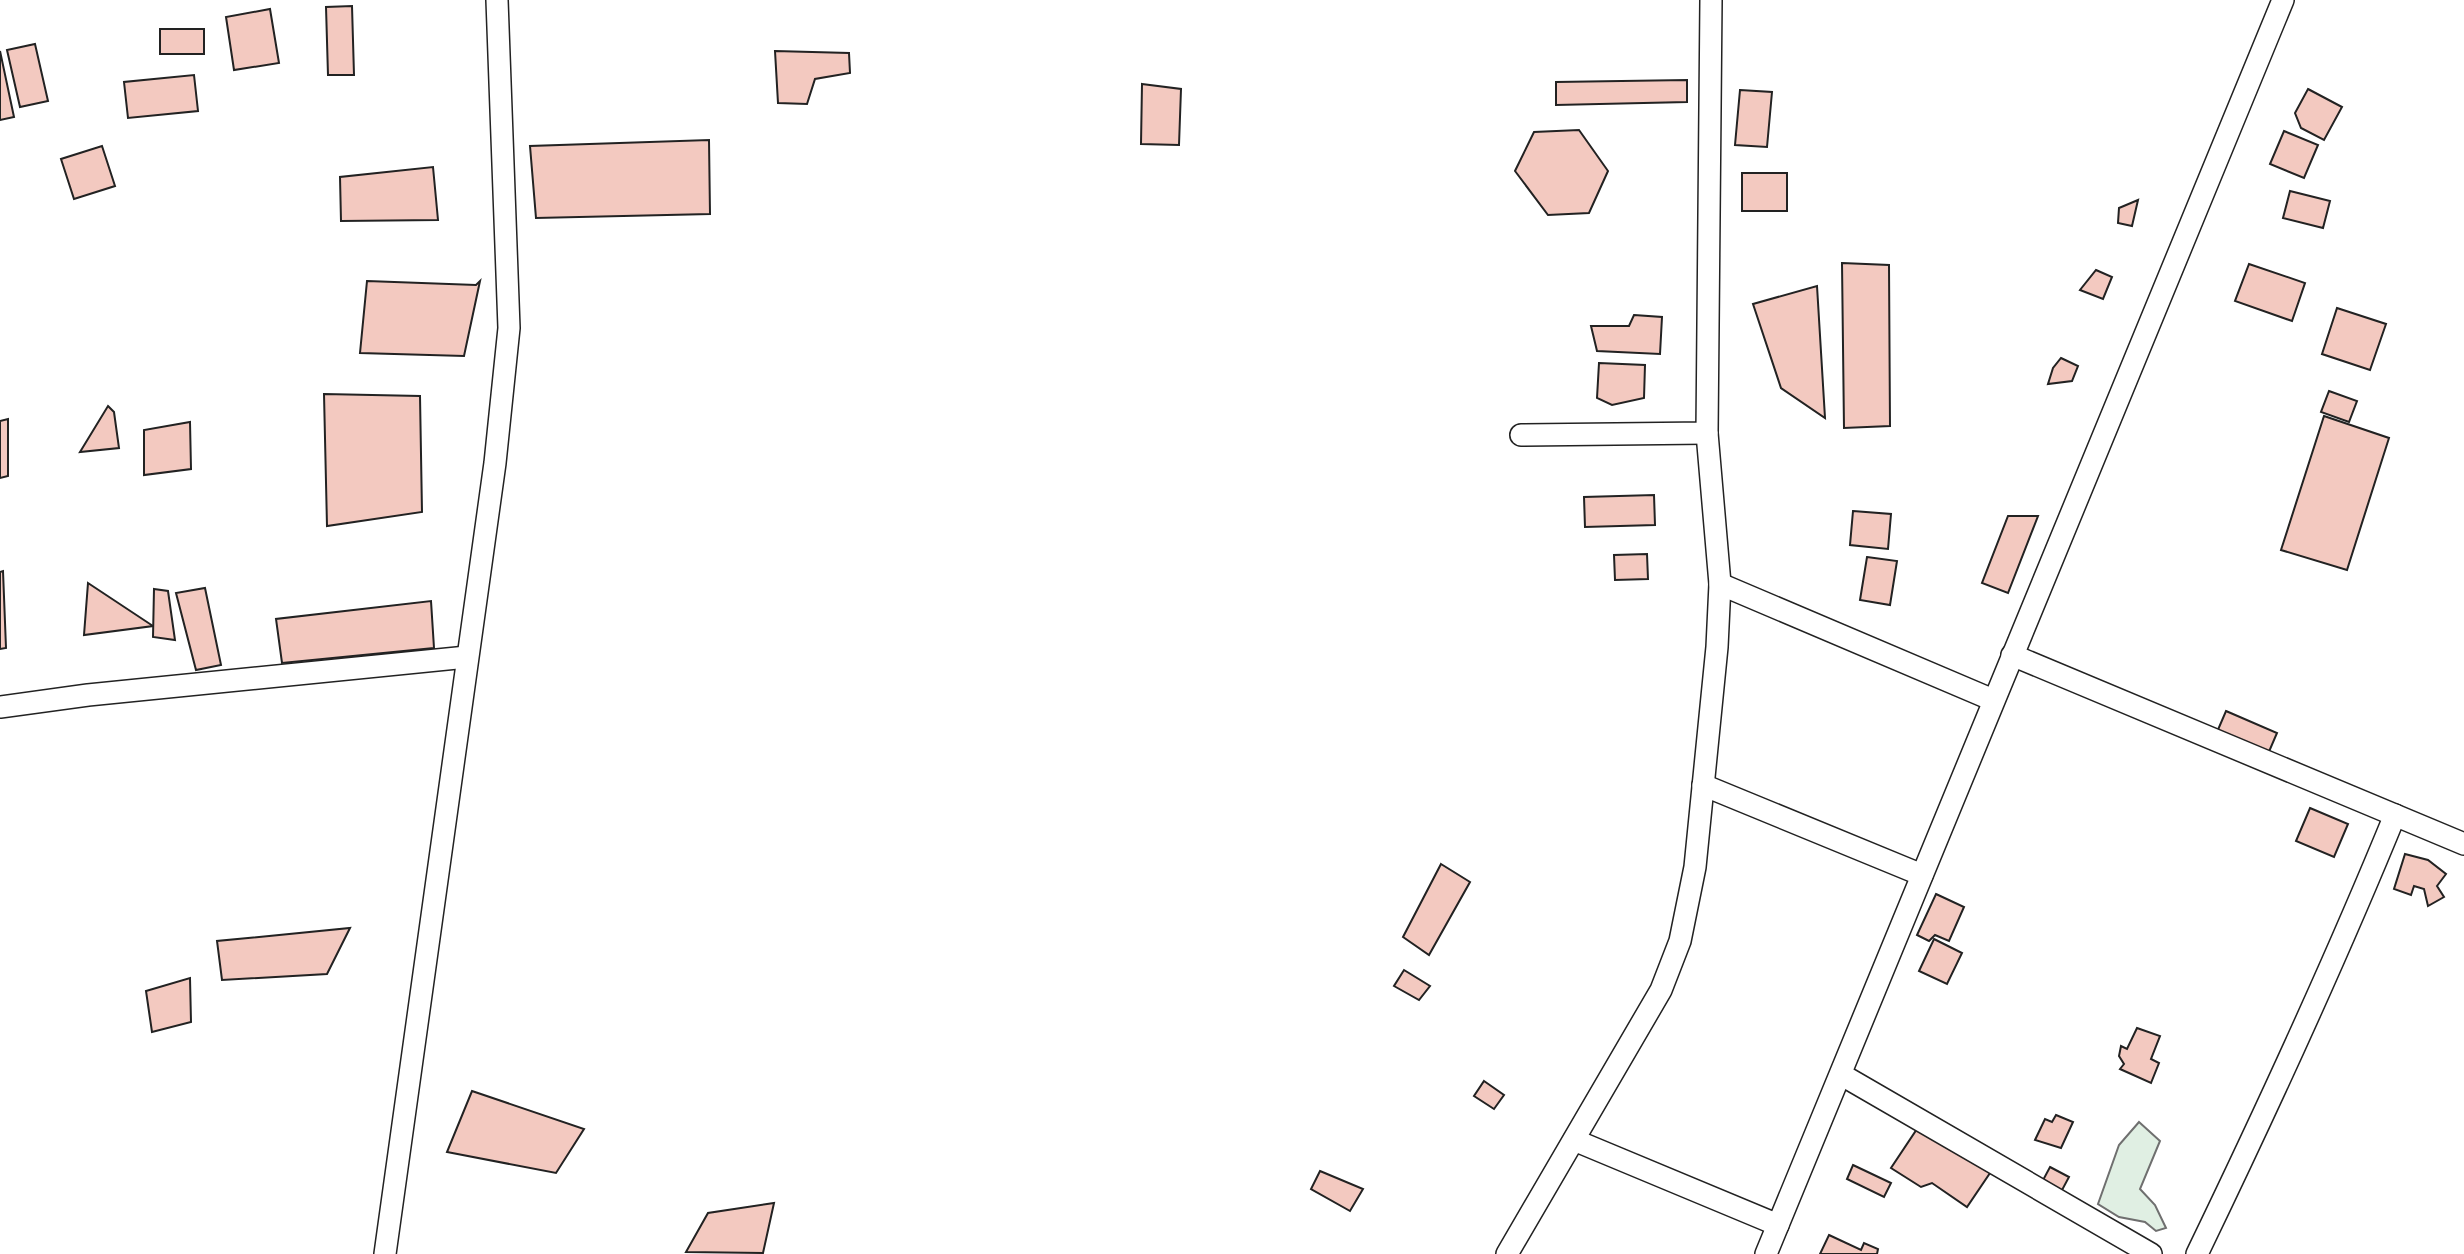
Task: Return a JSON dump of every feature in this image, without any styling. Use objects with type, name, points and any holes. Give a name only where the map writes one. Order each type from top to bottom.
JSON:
[{"type":"street","points":[[388,1253],[509,328],[497,0]]},
{"type":"street","points":[[1507,1254],[1661,990],[1680,940],[1695,867],[1720,584],[1707,433],[1712,0]]},
{"type":"street","points":[[1766,1254],[2283,0]]},
{"type":"street","points":[[1521,435],[1707,433]]},
{"type":"street","points":[[1720,584],[1993,700]]},
{"type":"street","points":[[2012,655],[2464,844]]},
{"type":"street","points":[[0,707],[88,695],[467,657]]},
{"type":"street","points":[[1703,785],[1922,875]]},
{"type":"street","points":[[2197,1254],[2300,1038],[2395,815]]},
{"type":"street","points":[[1842,1075],[2151,1254]]},
{"type":"street","points":[[1574,1140],[1778,1226]]},
{"type":"green space","points":[[2139,1122],[2160,1141],[2140,1189],[2155,1205],[2166,1228],[2156,1231],[2145,1222],[2119,1217],[2098,1204],[2119,1145]]},
{"type":"building","points":[[352,6],[354,75],[328,75],[326,7]]},
{"type":"building","points":[[270,9],[279,63],[234,70],[226,17]]},
{"type":"building","points":[[160,29],[204,29],[204,54],[160,54]]},
{"type":"building","points":[[35,44],[48,101],[20,107],[7,50]]},
{"type":"building","points":[[0,51],[14,117],[0,120]]},
{"type":"building","points":[[775,51],[849,53],[850,73],[815,79],[807,104],[778,103]]},
{"type":"building","points":[[194,75],[198,111],[128,118],[124,82]]},
{"type":"building","points":[[1687,80],[1687,102],[1556,105],[1556,82]]},
{"type":"building","points":[[1142,84],[1181,89],[1179,145],[1141,144]]},
{"type":"building","points":[[2308,89],[2342,107],[2324,140],[2301,128],[2295,113]]},
{"type":"building","points":[[1740,90],[1772,92],[1767,147],[1735,145]]},
{"type":"building","points":[[1579,130],[1608,171],[1589,213],[1548,215],[1515,171],[1534,132]]},
{"type":"building","points":[[2284,131],[2318,145],[2304,178],[2270,164]]},
{"type":"building","points":[[709,140],[710,214],[536,218],[530,146]]},
{"type":"building","points":[[102,146],[115,186],[74,199],[61,159]]},
{"type":"building","points":[[433,167],[438,220],[341,221],[340,177]]},
{"type":"building","points":[[1742,173],[1787,173],[1787,211],[1742,211]]},
{"type":"building","points":[[2290,191],[2330,201],[2323,228],[2283,218]]},
{"type":"building","points":[[2138,200],[2132,226],[2118,223],[2119,208]]},
{"type":"building","points":[[1842,263],[1889,265],[1890,426],[1844,428]]},
{"type":"building","points":[[2249,264],[2305,283],[2292,321],[2235,301]]},
{"type":"building","points":[[2096,270],[2112,277],[2103,299],[2080,290]]},
{"type":"building","points":[[367,281],[476,285],[480,281],[464,356],[360,353]]},
{"type":"building","points":[[1817,286],[1825,418],[1781,388],[1753,304]]},
{"type":"building","points":[[2337,308],[2386,324],[2370,370],[2322,354]]},
{"type":"building","points":[[1634,315],[1662,317],[1660,354],[1597,351],[1591,326],[1629,326]]},
{"type":"building","points":[[2061,358],[2078,366],[2072,381],[2048,384],[2053,368]]},
{"type":"building","points":[[1599,363],[1645,365],[1644,398],[1612,405],[1597,398]]},
{"type":"building","points":[[2329,391],[2357,401],[2349,422],[2321,412]]},
{"type":"building","points":[[324,394],[420,396],[422,512],[327,526]]},
{"type":"building","points":[[108,406],[114,412],[119,448],[80,452]]},
{"type":"building","points":[[2324,416],[2389,438],[2347,570],[2281,550]]},
{"type":"building","points":[[8,419],[8,476],[0,478],[0,421]]},
{"type":"building","points":[[190,422],[191,469],[144,475],[144,430]]},
{"type":"building","points":[[1654,495],[1655,525],[1585,527],[1584,497]]},
{"type":"building","points":[[1853,511],[1891,514],[1888,549],[1850,545]]},
{"type":"building","points":[[2008,516],[2038,516],[2008,593],[1982,583]]},
{"type":"building","points":[[1647,554],[1648,579],[1615,580],[1614,555]]},
{"type":"building","points":[[1867,557],[1897,561],[1890,605],[1860,600]]},
{"type":"building","points":[[3,571],[6,648],[0,649],[0,572]]},
{"type":"building","points":[[88,583],[153,626],[84,635]]},
{"type":"building","points":[[205,588],[221,665],[196,670],[176,593]]},
{"type":"building","points":[[154,589],[168,591],[175,640],[153,637]]},
{"type":"building","points":[[431,601],[434,648],[282,663],[276,619]]},
{"type":"building","points":[[2226,711],[2277,733],[2265,761],[2214,739]]},
{"type":"building","points":[[2310,808],[2348,824],[2334,857],[2296,841]]},
{"type":"building","points":[[2405,854],[2428,860],[2446,874],[2437,886],[2444,897],[2428,906],[2424,889],[2414,886],[2411,895],[2394,889]]},
{"type":"building","points":[[1441,864],[1470,882],[1429,955],[1403,937]]},
{"type":"building","points":[[1936,894],[1964,907],[1949,941],[1935,935],[1929,941],[1917,935]]},
{"type":"building","points":[[350,928],[327,974],[222,980],[217,941]]},
{"type":"building","points":[[1934,939],[1962,953],[1947,984],[1919,971]]},
{"type":"building","points":[[1404,970],[1430,986],[1419,1000],[1394,986]]},
{"type":"building","points":[[190,978],[191,1022],[152,1032],[146,991]]},
{"type":"building","points":[[2137,1028],[2160,1036],[2151,1059],[2159,1063],[2151,1083],[2120,1069],[2124,1064],[2119,1056],[2121,1046],[2127,1049]]},
{"type":"building","points":[[1484,1081],[1504,1095],[1494,1109],[1474,1096]]},
{"type":"building","points":[[472,1091],[584,1129],[556,1173],[447,1152]]},
{"type":"building","points":[[2056,1115],[2073,1122],[2061,1148],[2035,1140],[2045,1119],[2052,1122]]},
{"type":"building","points":[[1919,1126],[1990,1173],[1967,1207],[1932,1183],[1921,1187],[1891,1168]]},
{"type":"building","points":[[1853,1165],[1891,1183],[1884,1197],[1847,1179]]},
{"type":"building","points":[[2050,1167],[2069,1177],[2061,1192],[2042,1182]]},
{"type":"building","points":[[1320,1171],[1363,1189],[1350,1211],[1311,1189]]},
{"type":"building","points":[[774,1203],[763,1253],[686,1252],[708,1213]]},
{"type":"building","points":[[1829,1235],[1861,1250],[1864,1243],[1878,1249],[1877,1254],[1820,1254]]}]
